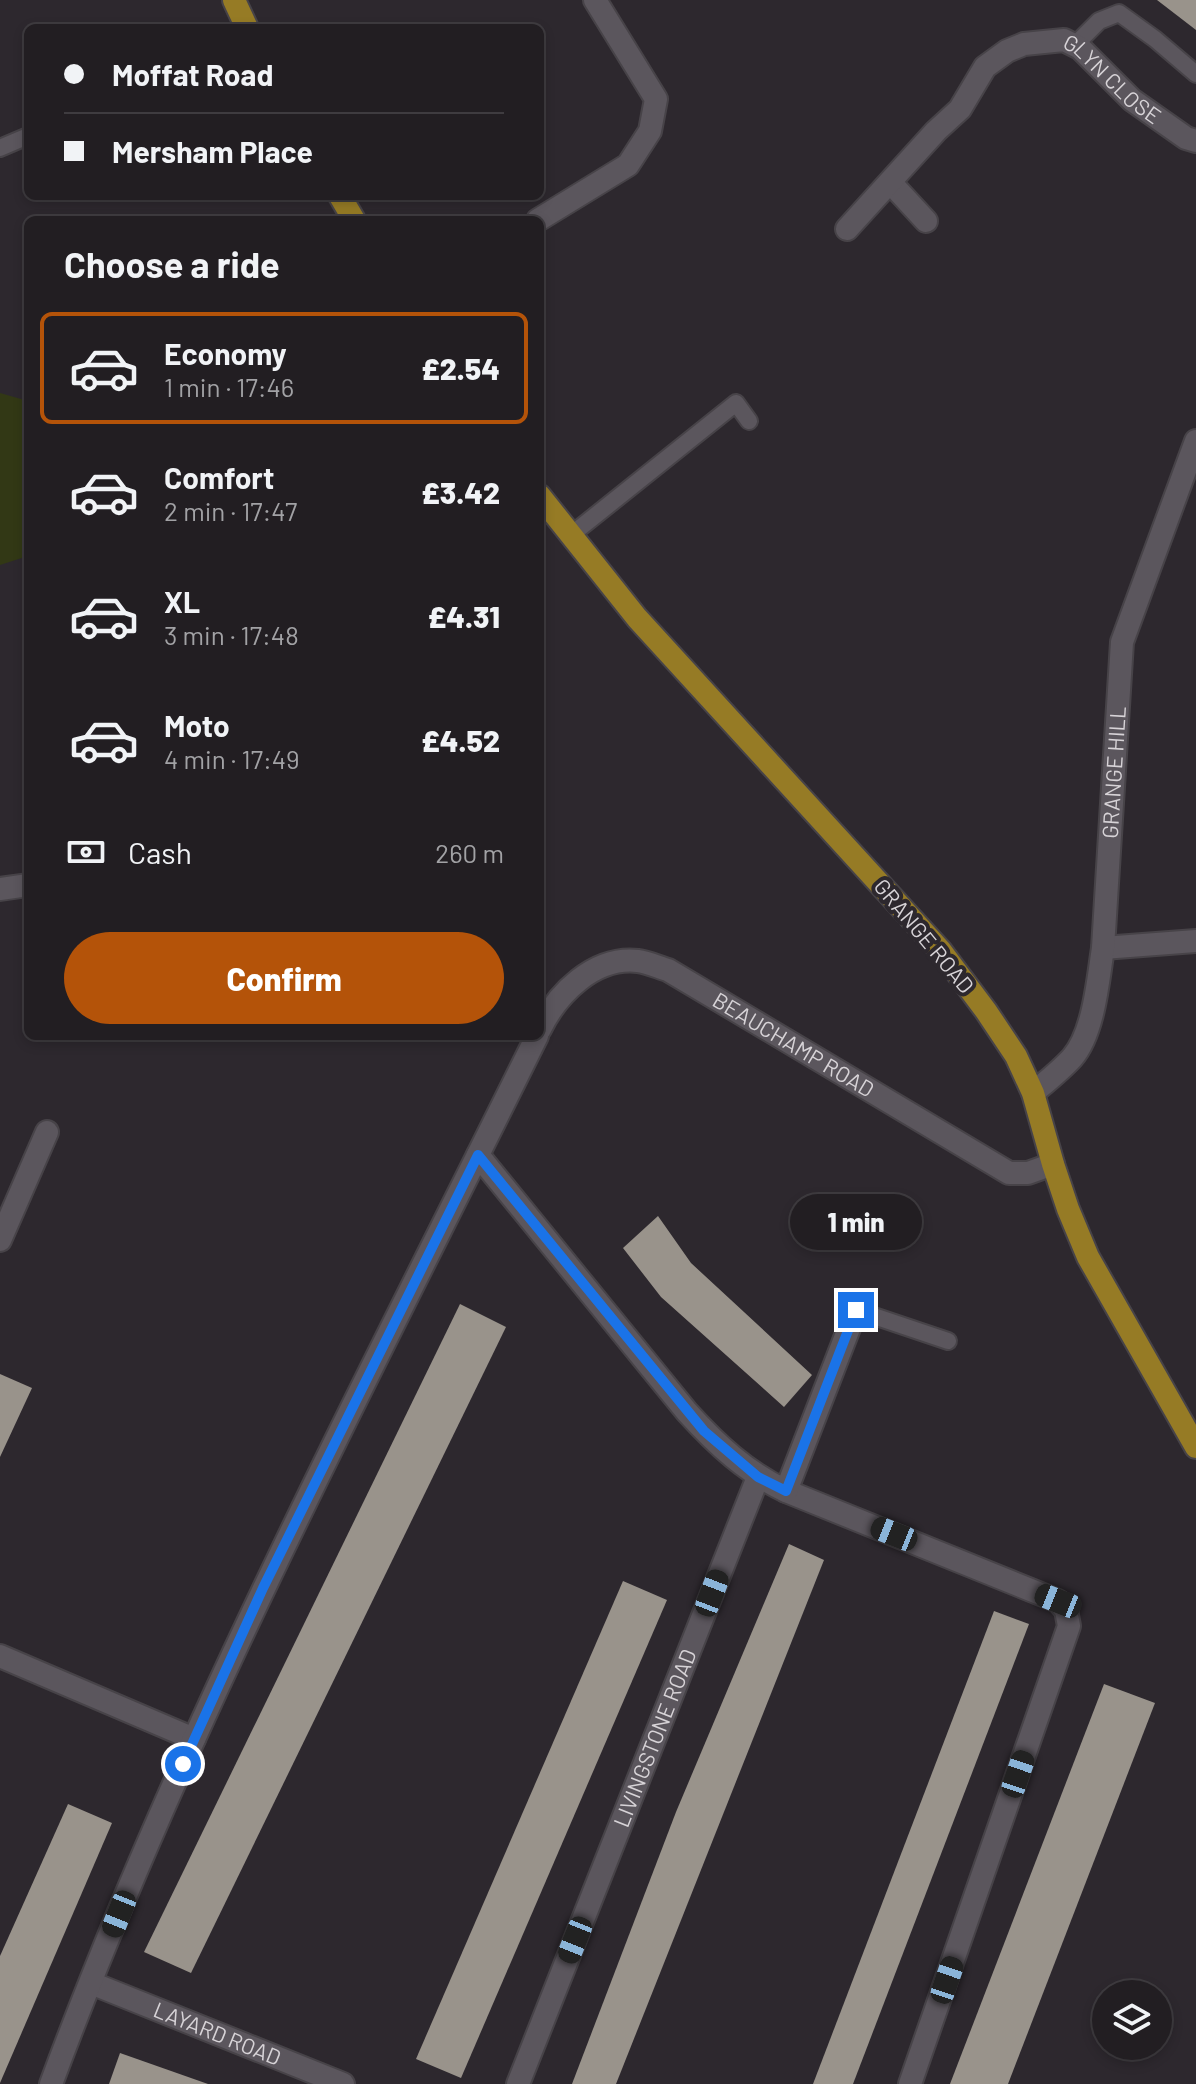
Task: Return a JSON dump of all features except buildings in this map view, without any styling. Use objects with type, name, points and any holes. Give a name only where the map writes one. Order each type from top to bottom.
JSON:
[{"type":"main road","points":[[234,0],[245,24]]},
{"type":"main road","name":"GRANGE ROAD","points":[[544,501],[637,618],[941,951],[1009,1045],[1033,1093],[1053,1164],[1088,1257],[1196,1447]]},
{"type":"street","points":[[544,216],[628,165],[650,131],[656,99],[595,0]]},
{"type":"street","name":"GLYN CLOSE","points":[[847,229],[960,109],[985,67],[1007,51],[1043,40],[1064,40],[1075,45],[1132,100],[1186,138],[1196,141]]},
{"type":"street","points":[[890,182],[926,221]]},
{"type":"street","name":"GRANGE HILL","points":[[1033,1093],[1071,1059],[1085,1035],[1096,995],[1103,948],[1122,642],[1196,441]]},
{"type":"street","points":[[0,889],[24,886]]},
{"type":"street","points":[[1103,948],[1196,941]]},
{"type":"street","name":"BEAUCHAMP ROAD","points":[[544,1017],[566,990],[600,968],[637,961],[653,965],[668,970],[1009,1173],[1028,1173],[1053,1164]]},
{"type":"street","points":[[51,2084],[194,1739],[270,1574],[535,1040]]},
{"type":"street","points":[[0,1240],[47,1132]]},
{"type":"street","points":[[478,1155],[687,1412],[721,1448],[758,1477],[1058,1601],[1066,1610],[1069,1626],[910,2084]]},
{"type":"street","points":[[786,1491],[856,1310]]},
{"type":"street","name":"LIVINGSTONE ROAD","points":[[518,2084],[758,1477]]},
{"type":"street","points":[[0,1656],[194,1739]]},
{"type":"street","name":"LAYARD ROAD","points":[[91,1983],[343,2084]]},
{"type":"lane","points":[[1075,45],[1099,21],[1119,13],[1196,74]]},
{"type":"lane","points":[[0,148],[24,138]]},
{"type":"lane","points":[[571,535],[736,403],[749,421]]},
{"type":"lane","points":[[856,1310],[948,1341]]},
{"type":"green space","points":[[0,393],[24,400],[24,557],[0,565]]},
{"type":"route","points":[[183,1764],[263,1588],[478,1155],[704,1431],[758,1477],[786,1491],[856,1310]]}]
